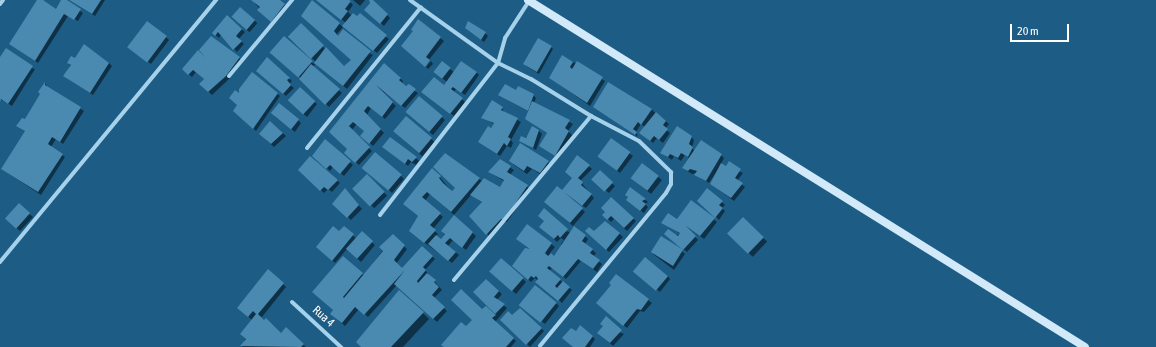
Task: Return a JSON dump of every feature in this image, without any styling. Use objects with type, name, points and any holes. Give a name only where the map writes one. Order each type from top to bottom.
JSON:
[{"type":"street","points":[[0,4],[3,0]]},
{"type":"street","points":[[0,262],[216,0]]},
{"type":"street","points":[[229,76],[292,0]]},
{"type":"street","points":[[410,0],[498,63],[531,79],[591,116],[639,141],[672,172],[671,184],[540,346]]},
{"type":"street","points":[[380,215],[498,63],[505,38],[528,0],[1085,347]]},
{"type":"street","points":[[307,148],[421,7]]},
{"type":"street","points":[[454,280],[591,116]]},
{"type":"street","name":"Rua 4","points":[[292,302],[341,347]]},
{"type":"building","points":[[37,0],[43,0],[56,9],[61,0],[67,0],[81,9],[74,20],[64,14],[35,61],[9,44]]},
{"type":"building","points":[[69,0],[101,0],[92,14]]},
{"type":"building","points":[[251,0],[280,0],[285,4],[271,22],[257,10],[260,7]]},
{"type":"building","points":[[312,0],[340,23],[334,31],[338,36],[343,29],[371,51],[343,86],[314,63],[326,47],[344,66],[351,60],[301,16]]},
{"type":"building","points":[[316,0],[351,1],[345,9],[348,11],[341,20]]},
{"type":"building","points":[[369,0],[373,0],[388,14],[380,24],[364,10],[370,3]]},
{"type":"building","points":[[240,7],[255,20],[247,30],[231,17]]},
{"type":"building","points":[[353,13],[357,16],[360,13],[387,35],[373,51],[342,26]]},
{"type":"building","points":[[227,15],[242,29],[236,36],[242,41],[233,50],[218,32],[215,36],[212,33]]},
{"type":"building","points":[[418,19],[441,37],[426,57],[430,60],[425,67],[401,46],[413,31],[411,30]]},
{"type":"building","points":[[147,21],[167,36],[147,62],[127,47]]},
{"type":"building","points":[[468,21],[486,32],[481,40],[465,28]]},
{"type":"building","points":[[301,23],[324,45],[311,59],[288,37]]},
{"type":"building","points":[[211,36],[240,57],[226,76],[208,92],[199,84],[204,79],[193,70],[188,75],[182,69],[198,50],[206,58],[199,50]]},
{"type":"building","points":[[284,36],[313,61],[298,78],[270,53]]},
{"type":"building","points":[[538,38],[552,46],[537,72],[523,64]]},
{"type":"building","points":[[84,44],[109,63],[90,93],[63,76],[71,65],[67,63],[71,56],[75,58]]},
{"type":"building","points":[[6,48],[33,66],[8,104],[1,99],[0,102],[0,57]]},
{"type":"building","points":[[562,55],[573,62],[570,67],[572,69],[577,61],[603,77],[587,103],[549,78]]},
{"type":"building","points":[[267,57],[290,78],[287,80],[291,85],[283,94],[256,71]]},
{"type":"building","points":[[442,61],[451,68],[442,79],[433,72]]},
{"type":"building","points":[[461,61],[477,72],[461,93],[453,87],[451,89],[463,98],[450,114],[421,92],[434,77],[444,85]]},
{"type":"building","points":[[384,63],[401,78],[399,80],[406,86],[409,84],[416,89],[401,106],[376,85],[393,102],[382,117],[368,106],[364,111],[381,129],[369,144],[360,136],[364,131],[353,122],[349,126],[370,147],[355,163],[344,153],[347,149],[329,132]]},
{"type":"building","points":[[311,64],[340,89],[325,105],[299,79]]},
{"type":"building","points":[[252,72],[278,93],[253,129],[233,111],[237,105],[229,98],[235,90],[239,93],[239,89]]},
{"type":"building","points":[[45,82],[45,85],[81,107],[60,142],[52,137],[48,144],[63,154],[38,192],[1,169],[25,131],[16,126],[22,118],[25,119],[40,94],[38,92]]},
{"type":"building","points":[[608,82],[652,109],[641,125],[638,122],[633,129],[637,132],[635,135],[593,107]]},
{"type":"building","points":[[505,84],[516,90],[518,86],[534,94],[528,111],[498,95]]},
{"type":"building","points":[[300,87],[315,101],[303,114],[288,100]]},
{"type":"building","points":[[419,96],[443,116],[429,132],[406,112]]},
{"type":"building","points":[[492,100],[503,107],[501,110],[518,118],[508,137],[511,139],[507,146],[504,143],[497,154],[478,142],[488,126],[491,128],[494,123],[481,118]]},
{"type":"building","points":[[532,101],[570,120],[565,128],[569,131],[555,156],[539,146],[547,133],[525,119]]},
{"type":"building","points":[[279,103],[299,119],[291,129],[271,113]]},
{"type":"building","points":[[656,112],[666,121],[663,125],[668,129],[659,140],[654,136],[650,141],[639,133]]},
{"type":"building","points":[[406,116],[432,138],[419,153],[393,131]]},
{"type":"building","points":[[270,121],[283,133],[271,144],[259,134]]},
{"type":"building","points":[[532,126],[539,130],[533,148],[519,141],[521,136],[526,138]]},
{"type":"building","points":[[677,126],[692,136],[689,144],[693,147],[688,157],[681,153],[678,158],[670,154],[668,157],[660,153]]},
{"type":"building","points":[[390,137],[417,157],[412,162],[408,159],[405,164],[382,147]]},
{"type":"building","points":[[611,138],[630,152],[617,171],[597,157]]},
{"type":"building","points":[[325,139],[351,161],[340,174],[330,165],[326,169],[312,156]]},
{"type":"building","points":[[701,140],[722,154],[706,181],[694,175],[697,171],[690,169],[688,171],[682,168]]},
{"type":"building","points":[[520,143],[549,161],[540,173],[527,166],[524,171],[509,161]]},
{"type":"building","points":[[375,152],[402,174],[388,191],[362,168]]},
{"type":"building","points":[[445,153],[480,178],[451,212],[427,192],[422,197],[441,213],[430,225],[436,230],[424,243],[409,231],[418,216],[403,204],[432,168],[441,176],[439,178],[443,183],[452,191],[455,188],[433,167]]},
{"type":"building","points":[[577,155],[590,165],[578,178],[583,182],[581,185],[592,194],[582,206],[564,192],[583,208],[570,223],[544,202],[557,186],[562,190],[572,178],[565,172]]},
{"type":"building","points":[[310,156],[338,180],[328,190],[324,187],[320,191],[298,170]]},
{"type":"building","points":[[500,159],[511,166],[507,172],[528,185],[504,220],[501,219],[486,235],[469,216],[482,202],[470,195],[484,178],[500,187],[504,180],[488,172]]},
{"type":"building","points":[[729,161],[741,169],[735,178],[743,183],[731,198],[710,184],[721,163],[726,166]]},
{"type":"building","points":[[642,163],[659,176],[647,191],[631,178]]},
{"type":"building","points":[[600,170],[613,182],[604,192],[591,180]]},
{"type":"building","points":[[367,174],[385,192],[370,207],[352,189]]},
{"type":"building","points":[[630,187],[646,199],[642,201],[646,204],[640,211],[626,200],[628,197],[625,195]]},
{"type":"building","points":[[345,188],[359,205],[347,218],[332,204]]},
{"type":"building","points":[[707,188],[723,201],[719,205],[723,208],[715,218],[697,201]]},
{"type":"building","points":[[611,197],[634,218],[624,228],[611,216],[607,220],[602,215],[605,212],[601,208]]},
{"type":"building","points":[[691,200],[715,218],[700,236],[686,226],[696,236],[683,250],[664,234],[668,229],[678,236],[680,233],[661,223],[668,213],[677,219]]},
{"type":"building","points":[[19,203],[30,213],[16,229],[5,219]]},
{"type":"building","points":[[544,208],[568,229],[560,238],[558,235],[554,239],[539,227],[544,221],[538,216]]},
{"type":"building","points":[[454,215],[473,232],[462,248],[450,238],[445,243],[456,252],[448,261],[428,244],[436,235],[441,239],[445,234],[441,231]]},
{"type":"building","points":[[743,217],[764,237],[748,254],[727,234]]},
{"type":"building","points":[[605,221],[620,233],[606,250],[585,231],[589,227],[594,231]]},
{"type":"building","points":[[527,224],[552,243],[545,253],[548,256],[551,253],[554,256],[574,226],[586,235],[582,241],[593,249],[590,253],[600,260],[593,269],[578,259],[563,277],[549,266],[547,268],[561,279],[555,286],[557,288],[563,281],[570,287],[558,301],[535,282],[538,279],[536,276],[534,278],[531,276],[528,280],[512,266],[525,248],[530,249],[516,239]]},
{"type":"building","points":[[333,226],[339,231],[344,226],[354,234],[332,261],[316,247]]},
{"type":"building","points":[[362,231],[373,241],[357,259],[346,249]]},
{"type":"building","points":[[393,234],[405,245],[394,260],[402,268],[422,246],[433,256],[423,267],[426,270],[417,281],[418,283],[427,273],[436,280],[434,282],[439,287],[432,295],[445,307],[433,319],[394,284],[405,270],[364,315],[355,307],[342,323],[330,314],[333,310],[312,292],[343,256],[363,273],[343,297],[344,298],[383,251],[379,247]]},
{"type":"building","points":[[661,236],[683,250],[673,266],[651,252]]},
{"type":"building","points":[[645,257],[668,276],[656,291],[633,272]]},
{"type":"building","points":[[501,258],[524,278],[512,291],[489,272]]},
{"type":"building","points":[[268,269],[284,283],[258,314],[264,320],[266,318],[281,333],[286,327],[304,344],[301,347],[240,346],[246,339],[240,334],[256,314],[253,311],[248,317],[237,308]]},
{"type":"building","points":[[616,274],[649,299],[641,310],[637,309],[623,326],[596,303],[611,285],[609,283]]},
{"type":"building","points":[[486,279],[499,291],[494,297],[505,304],[495,314],[473,292]]},
{"type":"building","points":[[535,285],[557,303],[540,323],[519,305]]},
{"type":"building","points":[[461,289],[482,309],[486,306],[496,315],[492,318],[514,338],[506,347],[444,347],[441,345],[461,322],[466,326],[472,320],[451,300]]},
{"type":"building","points":[[399,290],[424,312],[391,347],[361,347],[356,342]]},
{"type":"building","points":[[520,308],[542,328],[526,345],[500,320],[508,311],[512,315]]},
{"type":"building","points":[[606,316],[622,330],[610,343],[597,333],[603,326],[600,324]]},
{"type":"building","points":[[580,325],[593,336],[585,347],[573,347],[562,338],[571,328],[576,331]]}]
